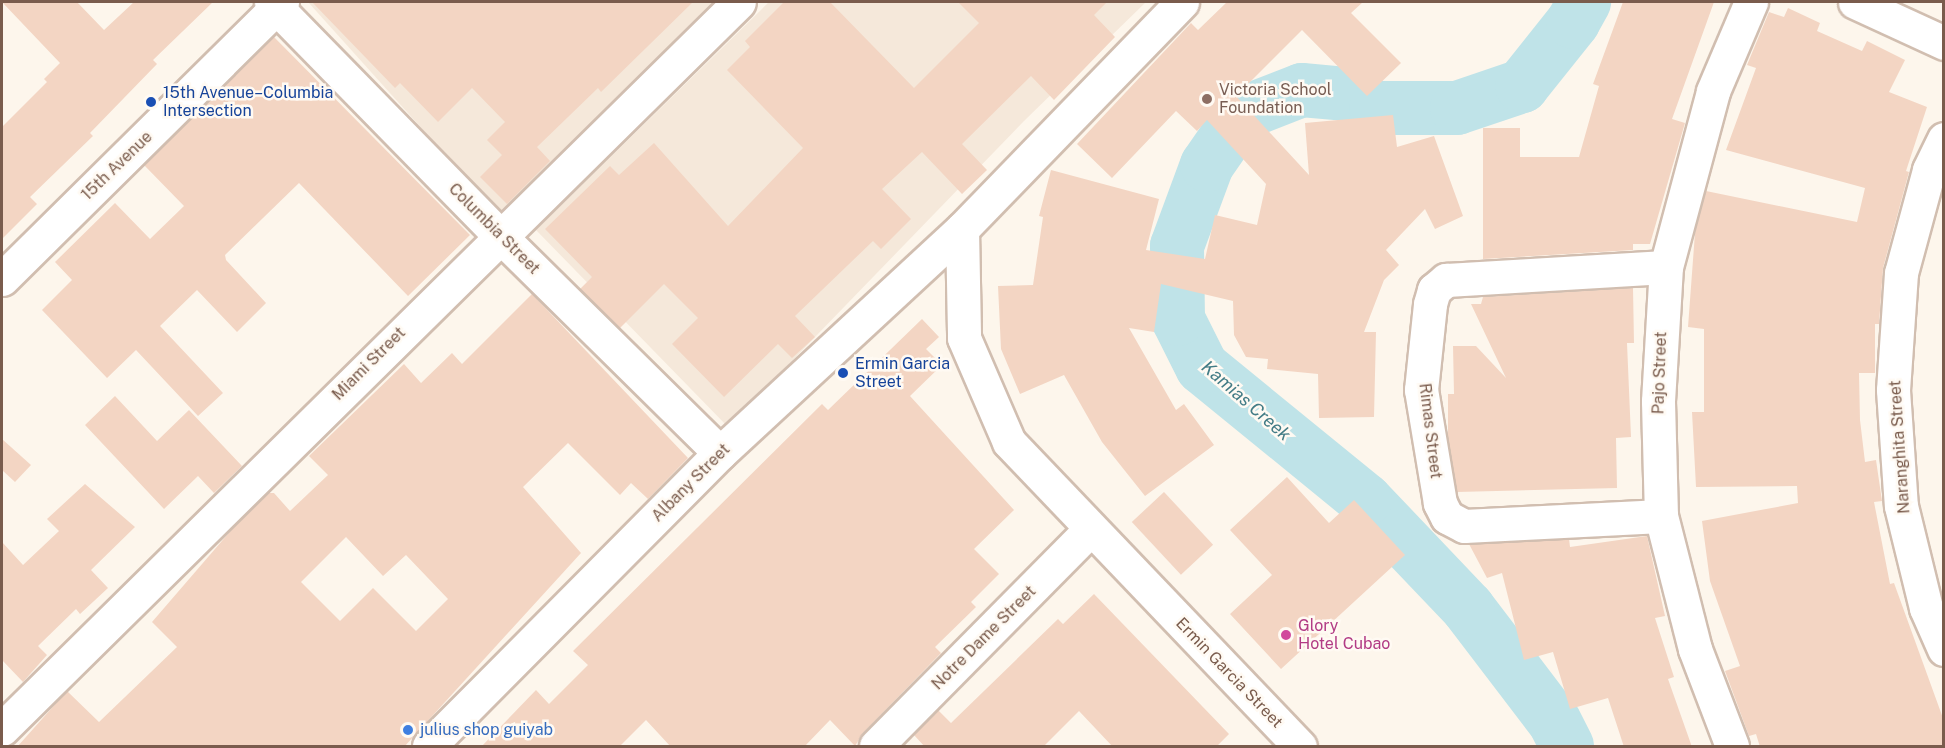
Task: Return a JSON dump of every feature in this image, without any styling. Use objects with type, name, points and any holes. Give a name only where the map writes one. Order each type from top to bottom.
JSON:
[{"type":"street","name":"Miami Street","points":[[2,729],[499,235],[739,2]]},
{"type":"street","points":[[962,229],[1182,2]]},
{"type":"street","name":"Pajo Street","points":[[1732,747],[1695,649],[1661,516],[1658,401],[1666,267],[1713,91],[1751,2]]},
{"type":"street","points":[[1855,2],[1944,43]]},
{"type":"street","name":"Columbia Street","points":[[277,3],[499,235],[720,453]]},
{"type":"street","name":"15th Avenue","points":[[2,279],[277,3]]},
{"type":"street","name":"Naranghita Street","points":[[1944,139],[1929,170],[1901,273],[1893,390],[1901,506],[1926,608],[1944,649]]},
{"type":"street","name":"Albany Street","points":[[429,747],[720,453],[962,229]]},
{"type":"street","name":"Ermin Garcia Street","points":[[962,229],[963,327],[976,370],[1009,442],[1300,747]]},
{"type":"street","name":"Rimas Street","points":[[1661,516],[1464,526],[1447,517],[1440,503],[1421,390],[1430,304],[1434,290],[1446,280],[1666,267]]},
{"type":"street","name":"Notre Dame Street","points":[[876,747],[1091,529]]},
{"type":"shaded area","points":[[308,2],[719,2],[506,222]]},
{"type":"shaded area","points":[[769,2],[1146,2],[1024,121],[728,427],[536,230]]},
{"type":"building","points":[[2,2],[77,2],[104,30],[134,2],[213,2],[153,60],[157,64],[90,133],[93,136],[30,197],[37,204],[2,239],[2,127],[47,82],[44,79],[60,63]]},
{"type":"building","points":[[312,2],[693,2],[601,92],[598,88],[537,147],[550,161],[507,204],[480,177],[502,155],[487,140],[505,122],[472,88],[438,122],[400,83],[395,88]]},
{"type":"building","points":[[784,2],[830,2],[914,88],[979,23],[958,2],[1107,2],[1094,15],[1115,37],[1054,100],[1031,76],[962,144],[987,170],[962,194],[922,152],[882,189],[911,219],[881,249],[873,241],[795,316],[815,337],[792,358],[778,344],[724,397],[672,344],[698,318],[664,284],[620,328],[580,289],[592,277],[545,229],[610,166],[619,175],[654,143],[728,226],[803,148],[727,70],[750,47],[745,41]]},
{"type":"building","points":[[1227,2],[1363,2],[1351,13],[1401,63],[1367,96],[1302,30],[1236,96],[1309,175],[1305,123],[1393,115],[1397,147],[1434,136],[1463,216],[1435,229],[1425,209],[1386,250],[1399,265],[1384,280],[1364,332],[1376,332],[1374,417],[1319,418],[1318,374],[1267,369],[1268,359],[1246,357],[1234,335],[1233,301],[1161,284],[1154,332],[1129,328],[1176,410],[1184,404],[1214,445],[1145,496],[1102,442],[1064,375],[1020,394],[1001,349],[998,286],[1033,285],[1043,217],[1039,216],[1051,170],[1159,199],[1146,250],[1205,259],[1215,215],[1257,225],[1266,184],[1207,120],[1197,131],[1176,111],[1112,178],[1077,144],[1191,23],[1198,30]]},
{"type":"building","points":[[1623,2],[1714,2],[1672,119],[1685,123],[1650,244],[1633,244],[1633,250],[1483,259],[1483,128],[1520,128],[1520,157],[1579,157],[1599,86],[1593,84]]},
{"type":"building","points":[[1788,8],[1820,23],[1817,31],[1862,51],[1867,41],[1905,60],[1889,92],[1927,107],[1906,171],[1909,172],[1883,268],[1879,324],[1875,324],[1875,373],[1859,373],[1860,420],[1865,462],[1876,460],[1882,501],[1874,502],[1890,584],[1894,583],[1944,721],[1944,747],[1760,747],[1756,734],[1749,736],[1725,671],[1740,666],[1710,581],[1702,521],[1798,503],[1797,486],[1696,487],[1692,412],[1704,412],[1704,329],[1688,327],[1695,233],[1706,191],[1857,222],[1865,188],[1726,150],[1756,68],[1747,65],[1769,12],[1784,17]]},
{"type":"building","points":[[274,37],[470,235],[408,296],[299,183],[225,255],[226,260],[266,303],[237,332],[197,290],[160,326],[223,393],[198,416],[136,350],[107,378],[42,310],[72,280],[55,262],[115,203],[150,239],[184,206],[144,165]]},
{"type":"building","points":[[1633,288],[1634,343],[1627,343],[1631,437],[1616,438],[1617,488],[1457,492],[1448,438],[1448,394],[1454,394],[1453,346],[1476,346],[1506,378],[1471,304],[1481,304],[1483,297]]},
{"type":"building","points":[[532,294],[688,458],[648,499],[631,483],[620,495],[568,443],[523,487],[581,553],[404,747],[17,747],[67,691],[99,722],[177,647],[152,622],[240,520],[268,493],[274,493],[290,511],[328,475],[309,456],[404,364],[421,383],[452,353],[462,364]],"holes":[[[346,537],[383,576],[406,555],[448,599],[416,631],[373,588],[340,621],[301,582]]]},
{"type":"building","points":[[922,319],[939,337],[926,349],[942,365],[910,396],[1014,510],[974,549],[999,574],[971,602],[976,607],[935,647],[941,653],[863,733],[855,746],[830,720],[804,747],[671,747],[646,720],[619,747],[481,747],[536,690],[549,704],[588,665],[573,651],[822,404],[828,410]]},
{"type":"building","points":[[115,396],[157,441],[189,410],[242,466],[214,493],[198,476],[164,509],[85,425]]},
{"type":"building","points":[[2,439],[31,465],[15,482],[2,470]]},
{"type":"building","points":[[1287,477],[1329,523],[1354,500],[1405,555],[1281,669],[1230,614],[1272,575],[1230,530]]},
{"type":"building","points":[[85,484],[135,527],[91,570],[108,588],[80,614],[76,609],[38,646],[47,655],[23,682],[2,660],[2,542],[23,565],[59,531],[47,519]]},
{"type":"building","points":[[1164,492],[1213,545],[1181,575],[1132,522]]},
{"type":"building","points":[[1647,536],[1665,616],[1655,618],[1674,677],[1668,679],[1692,747],[1624,747],[1608,698],[1570,709],[1553,652],[1524,660],[1502,573],[1487,578],[1469,544],[1569,539],[1570,547]]},
{"type":"building","points":[[1094,594],[1229,734],[1216,747],[1113,747],[1079,711],[1043,747],[925,747],[914,735],[938,710],[951,723],[1058,619],[1063,624]]},
{"type":"waterway","name":"Kamias Creek","points":[[1567,746],[1554,721],[1468,608],[1365,500],[1202,367],[1178,319],[1177,246],[1207,165],[1243,113],[1302,90],[1345,94],[1376,108],[1457,108],[1522,86],[1573,22],[1584,2]]},
{"type":"place","name":"Victoria School Foundation","points":[[1207,99]]},
{"type":"place","name":"15th Avenue–Columbia Intersection","points":[[151,102]]},
{"type":"place","name":"Ermin Garcia Street","points":[[843,373]]},
{"type":"place","name":"Glory Hotel Cubao","points":[[1286,635]]},
{"type":"place","name":"julius shop guiyab","points":[[408,730]]}]
